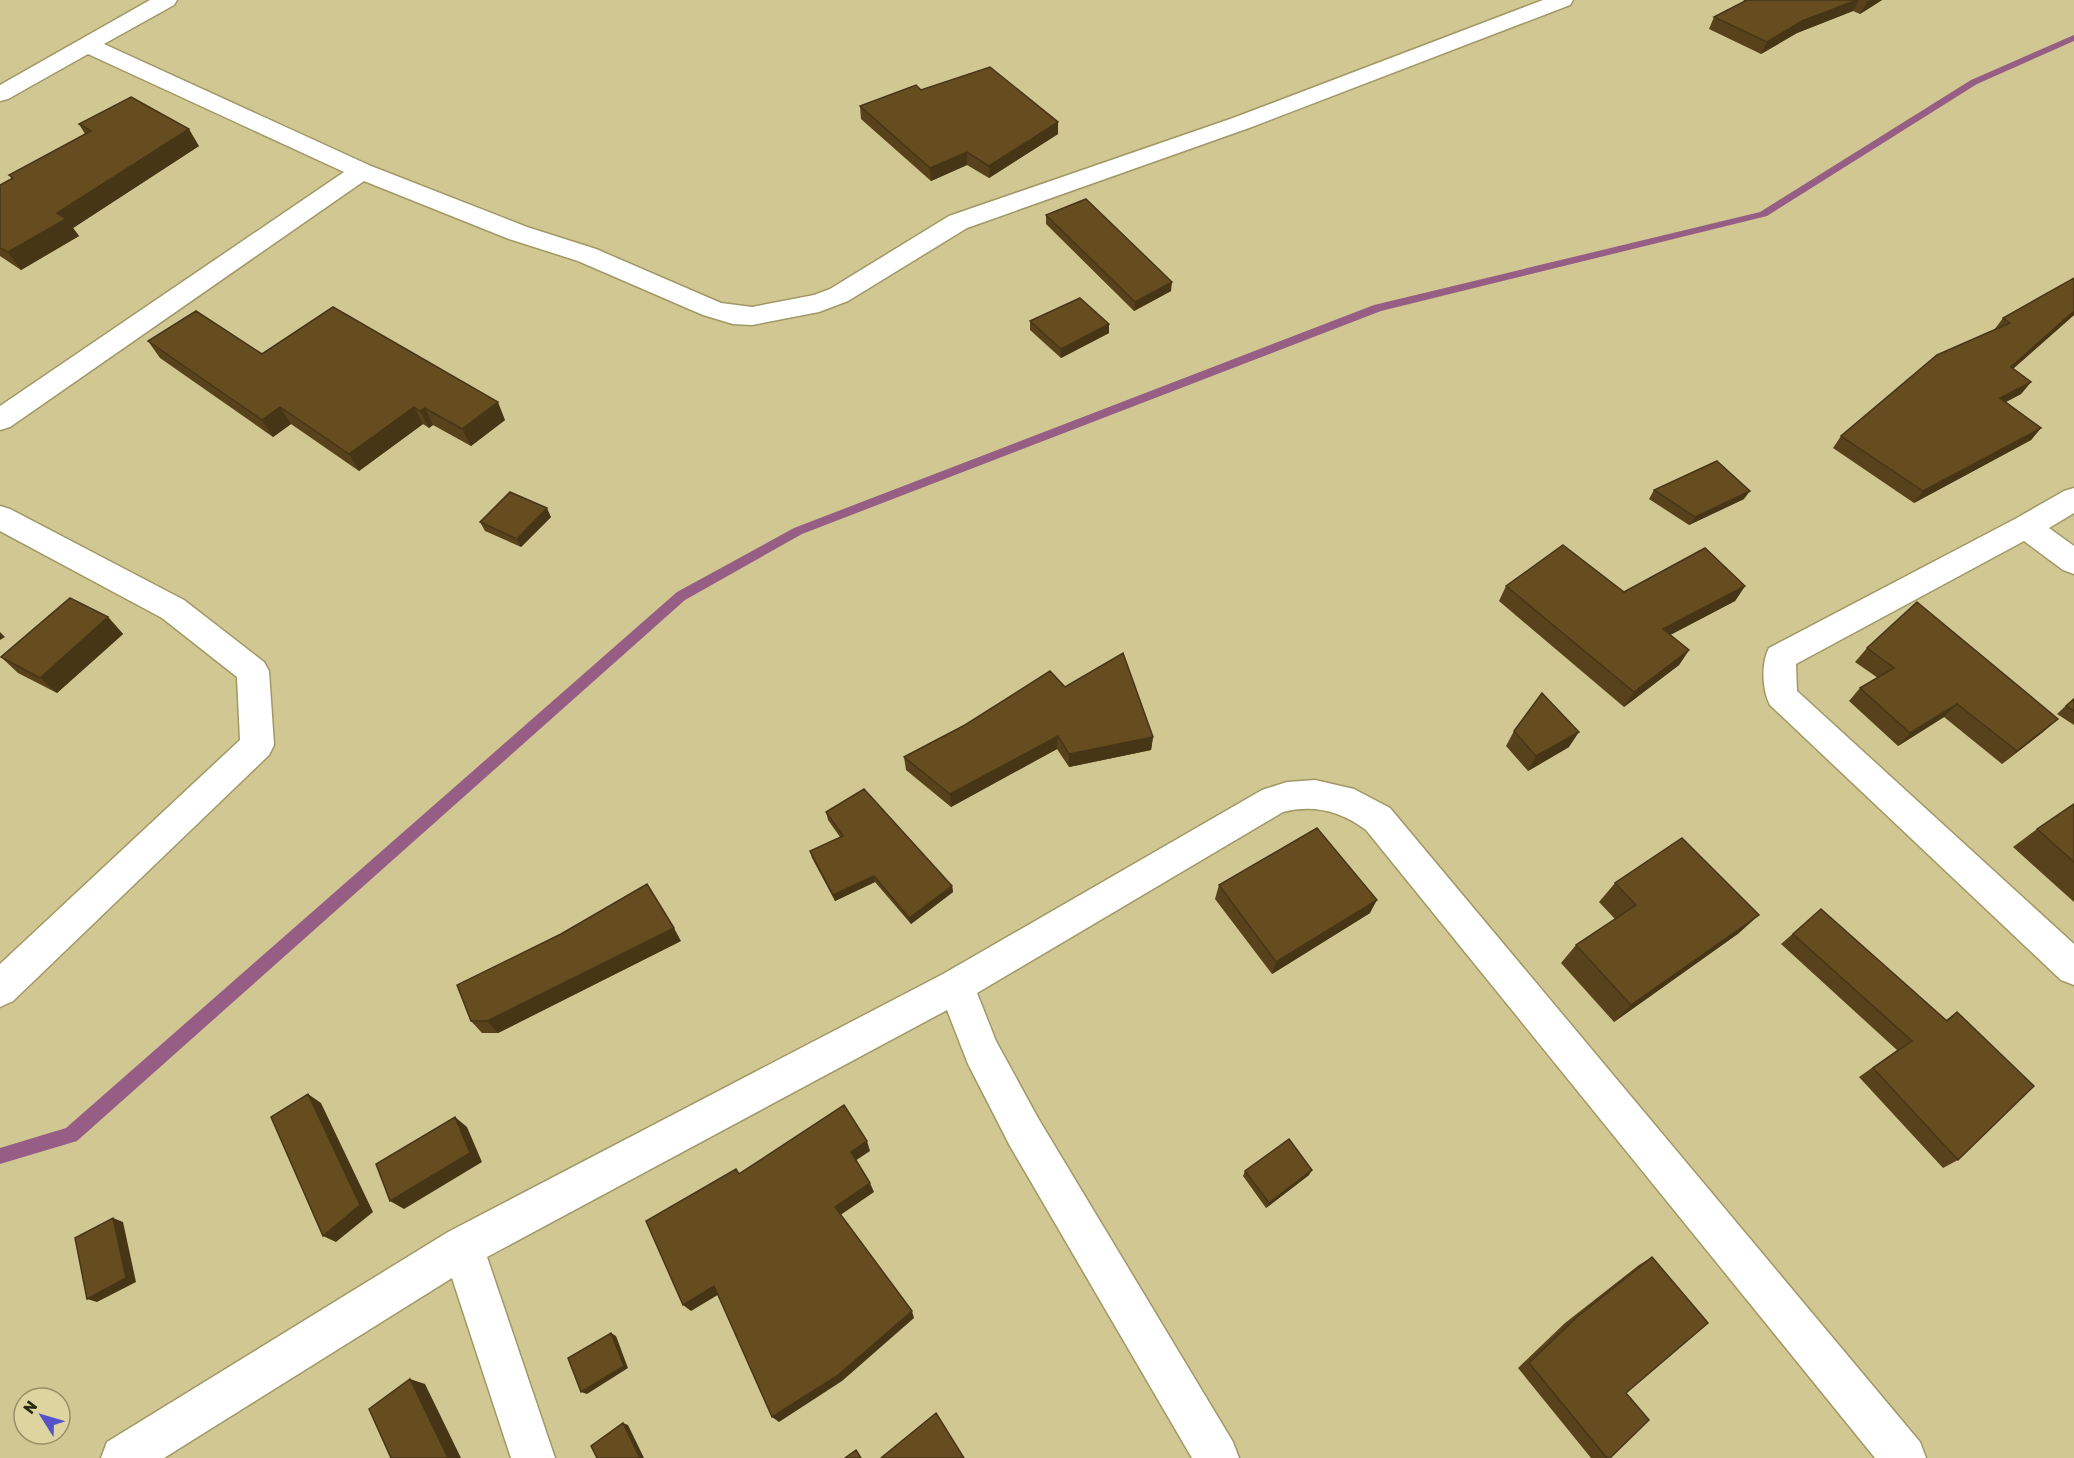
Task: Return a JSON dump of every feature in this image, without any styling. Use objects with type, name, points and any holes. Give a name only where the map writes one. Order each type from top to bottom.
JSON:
[{"type":"street","points":[[0,94],[166,0]]},
{"type":"street","points":[[87,45],[362,171],[507,229],[587,255],[712,309],[733,315],[771,314],[819,303],[839,295],[958,222],[1241,123],[1562,0]]},
{"type":"street","points":[[0,420],[362,171]]},
{"type":"street","points":[[2074,499],[2026,527],[1780,657],[1781,696],[2074,969]]},
{"type":"street","points":[[0,518],[173,609],[253,671],[257,745],[0,989]]},
{"type":"street","points":[[2026,527],[2074,562]]},
{"type":"street","points":[[123,1458],[463,1247],[956,986],[1274,800],[1292,793],[1314,794],[1358,805],[1378,819],[1904,1458]]},
{"type":"street","points":[[956,986],[981,1051],[1024,1132],[1216,1458]]},
{"type":"street","points":[[463,1247],[533,1458]]},
{"type":"building","points":[[1747,0],[1857,0],[1802,21],[1767,42],[1714,17]]},
{"type":"building","points":[[990,67],[1058,122],[989,166],[967,152],[930,168],[860,106],[916,85],[921,90]]},
{"type":"building","points":[[131,97],[189,129],[57,213],[66,219],[8,252],[0,248],[0,185],[13,178],[9,175],[91,131],[79,124]]},
{"type":"building","points":[[1086,199],[1172,282],[1135,302],[1046,215]]},
{"type":"building","points":[[2074,278],[2074,311],[2011,367],[2031,382],[2000,398],[2041,428],[1923,491],[1841,436],[1937,355],[2010,323],[2003,318]]},
{"type":"building","points":[[1080,298],[1109,324],[1061,349],[1030,321]]},
{"type":"building","points":[[333,307],[498,402],[462,429],[425,408],[420,411],[414,407],[349,454],[280,407],[262,420],[148,341],[196,311],[262,354]]},
{"type":"building","points":[[1717,461],[1750,491],[1695,517],[1654,490]]},
{"type":"building","points":[[510,492],[547,508],[517,539],[480,522]]},
{"type":"building","points":[[1563,545],[1624,592],[1705,548],[1745,586],[1663,629],[1689,650],[1634,692],[1506,586]]},
{"type":"building","points":[[70,598],[108,617],[40,678],[1,657]]},
{"type":"building","points":[[1917,602],[2058,719],[2017,751],[1957,704],[1910,733],[1860,688],[1894,668],[1867,648]]},
{"type":"building","points":[[1123,653],[1153,737],[1069,754],[1058,736],[950,794],[904,757],[965,725],[1050,671],[1065,687]]},
{"type":"building","points":[[1542,693],[1579,732],[1536,756],[1514,731]]},
{"type":"building","points":[[2074,699],[2074,711],[2066,706]]},
{"type":"building","points":[[864,789],[952,886],[909,918],[874,876],[833,895],[810,851],[843,836],[826,812]]},
{"type":"building","points":[[2074,804],[2074,862],[2037,829]]},
{"type":"building","points":[[1317,828],[1377,900],[1276,962],[1219,885]]},
{"type":"building","points":[[1682,838],[1759,915],[1631,1005],[1576,945],[1636,905],[1615,883]]},
{"type":"building","points":[[647,884],[674,928],[487,1021],[471,1021],[457,985],[561,934]]},
{"type":"building","points":[[1821,909],[1947,1021],[1957,1012],[2034,1086],[1958,1160],[1873,1068],[1912,1041],[1793,934]]},
{"type":"building","points":[[308,1094],[360,1205],[323,1236],[271,1117]]},
{"type":"building","points":[[844,1105],[867,1141],[851,1152],[870,1183],[835,1207],[912,1311],[837,1376],[772,1417],[714,1286],[683,1305],[646,1221],[736,1169],[739,1174]]},
{"type":"building","points":[[455,1117],[470,1153],[390,1201],[376,1164]]},
{"type":"building","points":[[1289,1139],[1312,1170],[1269,1203],[1245,1171]]},
{"type":"building","points":[[113,1218],[126,1278],[87,1299],[75,1238]]},
{"type":"building","points":[[1652,1257],[1708,1323],[1626,1393],[1649,1420],[1610,1458],[1607,1458],[1529,1363],[1577,1317]]},
{"type":"building","points":[[611,1333],[624,1366],[581,1392],[568,1358]]},
{"type":"building","points":[[410,1379],[448,1458],[391,1458],[369,1409]]},
{"type":"building","points":[[936,1413],[964,1458],[881,1458]]},
{"type":"building","points":[[623,1423],[640,1458],[597,1458],[591,1446]]},
{"type":"building","points":[[856,1450],[861,1458],[845,1458]]},
{"type":"waterway","points":[[0,1156],[71,1135],[681,596],[798,531],[1378,308],[1763,214],[1974,82],[2074,38]]}]
